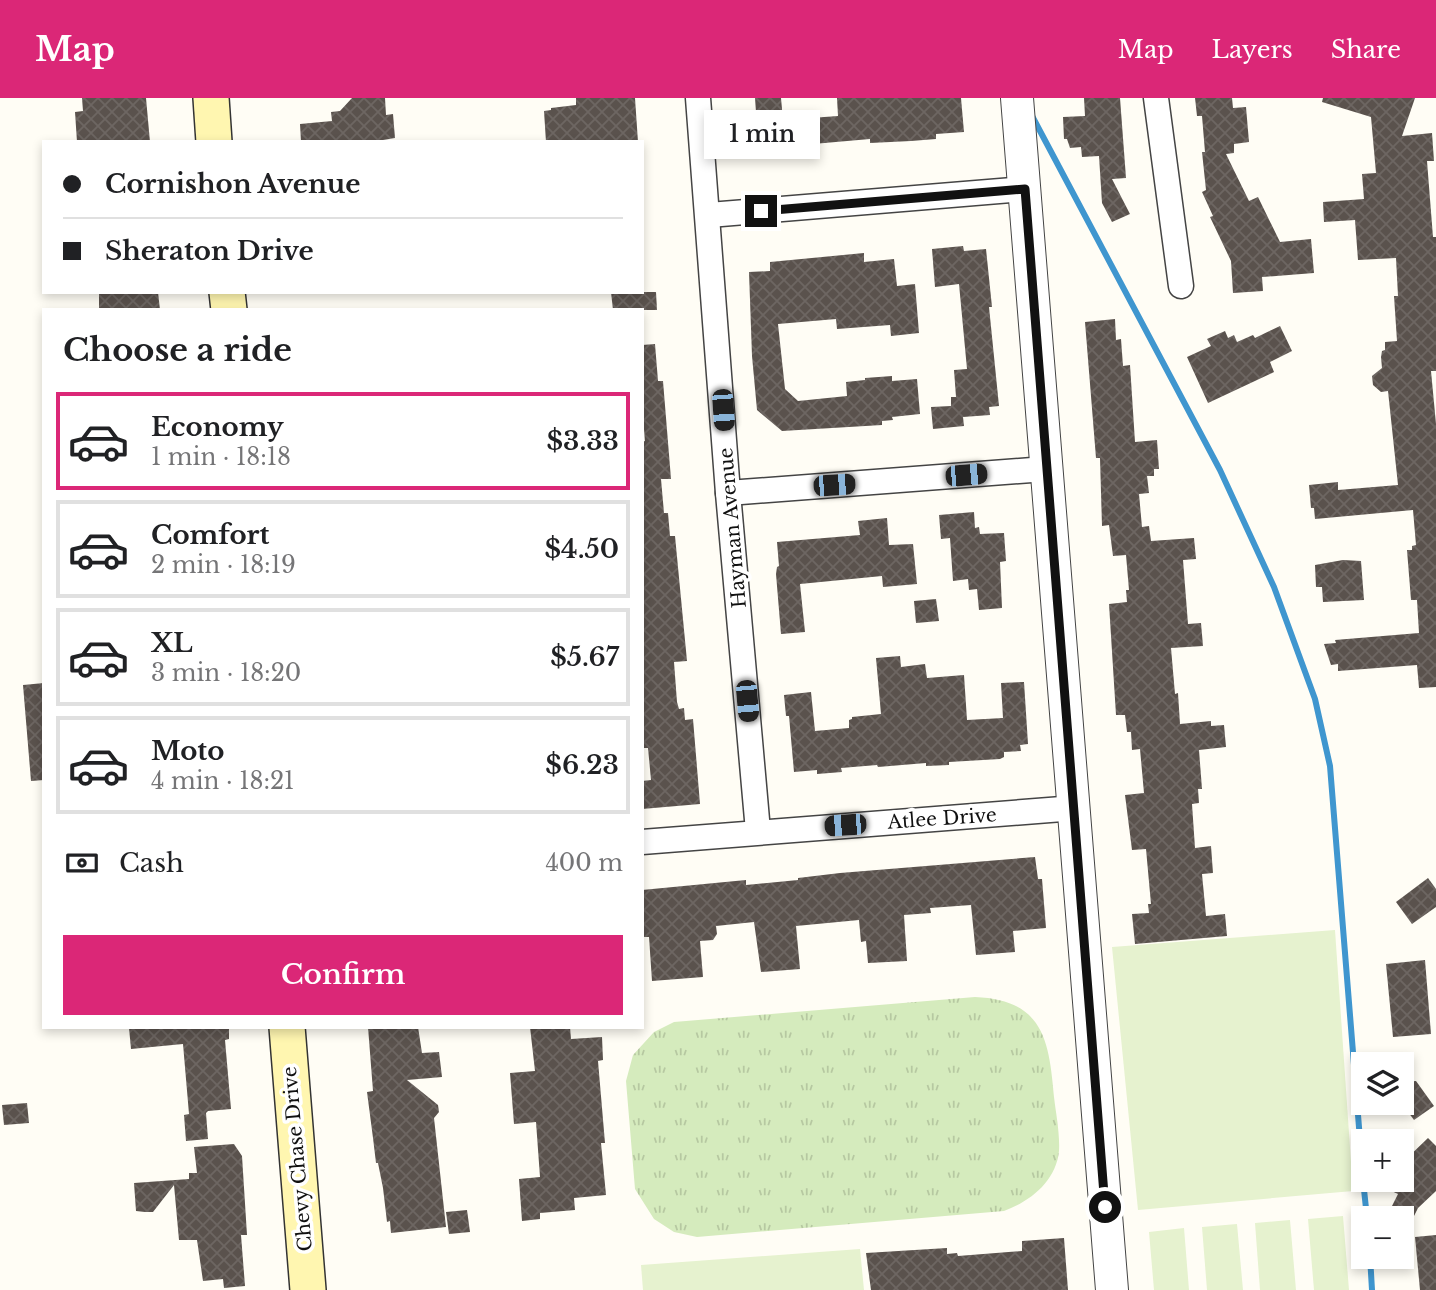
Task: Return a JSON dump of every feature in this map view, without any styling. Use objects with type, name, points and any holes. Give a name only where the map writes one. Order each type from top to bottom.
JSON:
[{"type":"main road","points":[[211,98],[215,140]]},
{"type":"main road","name":"Chevy Chase Drive","points":[[287,1029],[307,1290]]},
{"type":"street","name":"Hayman Avenue","points":[[698,98],[758,831]]},
{"type":"street","points":[[1017,98],[1112,1290]]},
{"type":"street","points":[[1156,98],[1181,286]]},
{"type":"street","points":[[709,215],[1025,189]]},
{"type":"street","points":[[729,493],[1045,469]]},
{"type":"street","name":"Atlee Drive","points":[[644,842],[1075,808]]},
{"type":"green space","points":[[1335,930],[1351,1191],[1138,1210],[1112,947]]},
{"type":"green space","points":[[975,997],[998,1000],[1029,1015],[1038,1026],[1049,1057],[1059,1151],[1053,1172],[1047,1181],[1024,1202],[1004,1211],[697,1237],[674,1232],[654,1219],[635,1189],[626,1081],[633,1055],[654,1032],[674,1022]]},
{"type":"green space","points":[[1343,1216],[1349,1290],[1314,1290],[1308,1219]]},
{"type":"green space","points":[[1290,1220],[1296,1290],[1260,1290],[1255,1223]]},
{"type":"green space","points":[[1237,1224],[1243,1290],[1207,1290],[1202,1227]]},
{"type":"green space","points":[[1184,1228],[1189,1290],[1154,1290],[1149,1232]]},
{"type":"green space","points":[[860,1249],[864,1290],[643,1290],[641,1265]]},
{"type":"building","points":[[82,98],[146,98],[150,140],[77,140],[75,112],[83,111]]},
{"type":"building","points":[[352,98],[385,98],[386,115],[393,114],[395,138],[301,140],[300,124],[332,121],[331,112],[340,111]]},
{"type":"building","points":[[576,98],[635,98],[638,140],[546,140],[544,111],[576,105]]},
{"type":"building","points":[[755,98],[781,98],[783,120],[838,116],[837,98],[961,98],[964,132],[936,134],[936,139],[911,141],[870,143],[870,139],[813,144],[814,150],[773,153],[758,140]]},
{"type":"building","points":[[1084,98],[1120,98],[1126,178],[1112,179],[1130,214],[1112,222],[1102,203],[1099,156],[1082,157],[1081,147],[1070,148],[1067,139],[1064,139],[1063,117],[1085,116]]},
{"type":"building","points":[[1195,98],[1232,98],[1233,108],[1246,107],[1249,142],[1234,144],[1234,153],[1226,154],[1249,201],[1258,197],[1280,242],[1311,239],[1314,273],[1262,277],[1263,291],[1233,293],[1231,261],[1210,217],[1213,216],[1202,192],[1206,190],[1202,152],[1205,152],[1202,116],[1197,116]]},
{"type":"building","points":[[1323,98],[1415,98],[1402,136],[1432,133],[1434,161],[1427,161],[1433,237],[1436,237],[1436,371],[1431,371],[1436,424],[1436,687],[1419,688],[1417,665],[1338,671],[1338,664],[1331,665],[1324,644],[1336,643],[1335,640],[1419,633],[1417,600],[1411,600],[1407,550],[1412,550],[1412,546],[1416,545],[1413,510],[1315,519],[1314,508],[1311,508],[1309,485],[1338,482],[1338,490],[1398,485],[1388,391],[1381,392],[1373,385],[1372,376],[1382,368],[1381,357],[1385,342],[1397,341],[1394,296],[1398,296],[1396,258],[1358,260],[1355,220],[1324,222],[1323,202],[1364,199],[1362,174],[1376,173],[1371,117],[1322,102]]},
{"type":"building","points":[[963,246],[964,251],[986,249],[999,406],[989,407],[990,415],[963,417],[964,426],[933,429],[931,407],[951,406],[951,397],[956,397],[954,370],[967,369],[959,284],[935,287],[932,249]]},
{"type":"building","points":[[864,253],[864,262],[894,259],[897,286],[915,284],[919,333],[891,336],[890,325],[837,329],[836,319],[778,324],[785,389],[798,401],[847,396],[846,382],[865,378],[892,376],[892,381],[917,379],[920,414],[892,417],[893,420],[882,421],[882,425],[782,431],[757,410],[749,272],[770,271],[770,262]]},
{"type":"building","points":[[656,292],[657,310],[613,308],[611,294]]},
{"type":"building","points":[[99,294],[158,294],[160,308],[99,308]]},
{"type":"building","points":[[1115,319],[1116,340],[1121,339],[1123,366],[1130,365],[1135,442],[1157,440],[1159,469],[1154,469],[1154,476],[1147,476],[1149,493],[1139,494],[1142,527],[1149,526],[1151,541],[1194,538],[1196,559],[1183,560],[1188,624],[1201,623],[1203,646],[1171,648],[1180,724],[1211,721],[1211,726],[1224,725],[1226,747],[1199,750],[1202,789],[1198,789],[1199,803],[1192,804],[1195,848],[1211,846],[1213,873],[1202,874],[1206,916],[1225,914],[1227,936],[1135,944],[1132,914],[1149,913],[1148,904],[1151,904],[1146,849],[1132,850],[1125,795],[1144,793],[1140,749],[1132,750],[1131,732],[1127,732],[1125,715],[1116,715],[1109,604],[1127,602],[1126,590],[1129,590],[1126,555],[1113,556],[1109,525],[1102,526],[1100,458],[1096,458],[1085,322]]},
{"type":"building","points":[[1280,326],[1292,351],[1270,362],[1274,372],[1208,403],[1187,357],[1211,346],[1207,339],[1225,331],[1228,338],[1234,335],[1237,342],[1253,335],[1255,338]]},
{"type":"building","points":[[655,344],[658,381],[663,381],[671,479],[661,479],[664,513],[668,513],[670,536],[675,536],[687,661],[674,662],[677,702],[679,709],[684,708],[685,720],[693,719],[700,804],[644,809],[644,781],[651,780],[648,748],[644,748],[644,345]]},
{"type":"building","points":[[974,512],[975,528],[979,527],[980,534],[1004,533],[1006,561],[1000,562],[1002,608],[979,610],[977,589],[969,590],[968,579],[953,581],[950,538],[941,539],[939,515]]},
{"type":"building","points":[[887,518],[889,545],[913,544],[917,584],[883,587],[882,576],[800,584],[805,632],[781,634],[776,574],[779,566],[777,542],[860,535],[858,521]]},
{"type":"building","points":[[1343,560],[1361,561],[1364,600],[1323,602],[1322,587],[1316,587],[1315,565]]},
{"type":"building","points":[[936,599],[939,621],[916,623],[914,601]]},
{"type":"building","points":[[900,656],[901,667],[925,664],[927,678],[964,675],[967,720],[1003,718],[1001,683],[1024,682],[1028,744],[1020,745],[1021,751],[1004,752],[1004,757],[1000,759],[949,762],[949,765],[877,765],[841,768],[842,772],[817,774],[817,770],[794,772],[789,716],[786,716],[784,695],[811,692],[815,731],[849,728],[849,720],[852,717],[881,714],[876,658]]},
{"type":"building","points":[[42,683],[42,780],[31,781],[23,685]]},
{"type":"building","points":[[1035,857],[1038,879],[1042,879],[1046,928],[1013,931],[1015,952],[976,955],[971,905],[930,908],[931,913],[904,915],[907,961],[868,963],[866,941],[861,942],[859,920],[796,926],[800,969],[761,972],[754,922],[716,926],[717,934],[713,940],[700,941],[703,977],[652,981],[649,937],[644,937],[644,890],[746,880],[746,885],[840,873]]},
{"type":"building","points":[[1428,878],[1436,889],[1436,907],[1412,924],[1396,902]]},
{"type":"building","points":[[1425,960],[1431,1034],[1393,1037],[1386,964]]},
{"type":"building","points":[[129,1029],[229,1029],[229,1039],[225,1040],[231,1109],[206,1113],[208,1139],[186,1141],[184,1115],[189,1114],[183,1044],[131,1049]]},
{"type":"building","points":[[368,1029],[418,1029],[422,1053],[439,1052],[442,1077],[407,1080],[438,1105],[439,1112],[434,1118],[446,1227],[391,1233],[376,1163],[367,1092],[373,1091]]},
{"type":"building","points":[[530,1029],[570,1029],[571,1039],[602,1037],[603,1060],[598,1061],[605,1143],[601,1143],[606,1195],[574,1198],[575,1210],[540,1213],[540,1219],[522,1221],[519,1179],[540,1177],[536,1122],[514,1124],[510,1073],[535,1071]]},
{"type":"building","points":[[1414,1081],[1434,1106],[1414,1120],[1410,1115],[1414,1115]]},
{"type":"building","points":[[27,1103],[29,1123],[4,1125],[2,1105]]},
{"type":"building","points":[[1428,1138],[1436,1146],[1436,1191],[1418,1208],[1414,1216],[1414,1206],[1392,1206],[1398,1194],[1394,1192],[1414,1192],[1414,1151]]},
{"type":"building","points":[[234,1144],[242,1156],[247,1235],[241,1235],[245,1286],[224,1288],[223,1279],[203,1281],[197,1240],[179,1240],[174,1185],[153,1212],[145,1212],[136,1211],[134,1183],[189,1179],[189,1173],[197,1173],[194,1147]]},
{"type":"building","points":[[467,1210],[470,1232],[449,1234],[446,1212]]},
{"type":"building","points":[[1436,1235],[1436,1290],[1420,1290],[1415,1237]]},
{"type":"building","points":[[1064,1238],[1068,1290],[871,1290],[866,1253],[947,1248],[947,1254],[957,1253],[958,1256],[1022,1251],[1022,1241]]},
{"type":"waterway","points":[[1031,114],[1220,470],[1274,587],[1315,699],[1330,766],[1359,1129]]},
{"type":"waterway","points":[[1364,1192],[1366,1206]]},
{"type":"waterway","points":[[1371,1269],[1372,1290]]},
{"type":"route","points":[[761,211],[1025,189],[1105,1207]]}]
